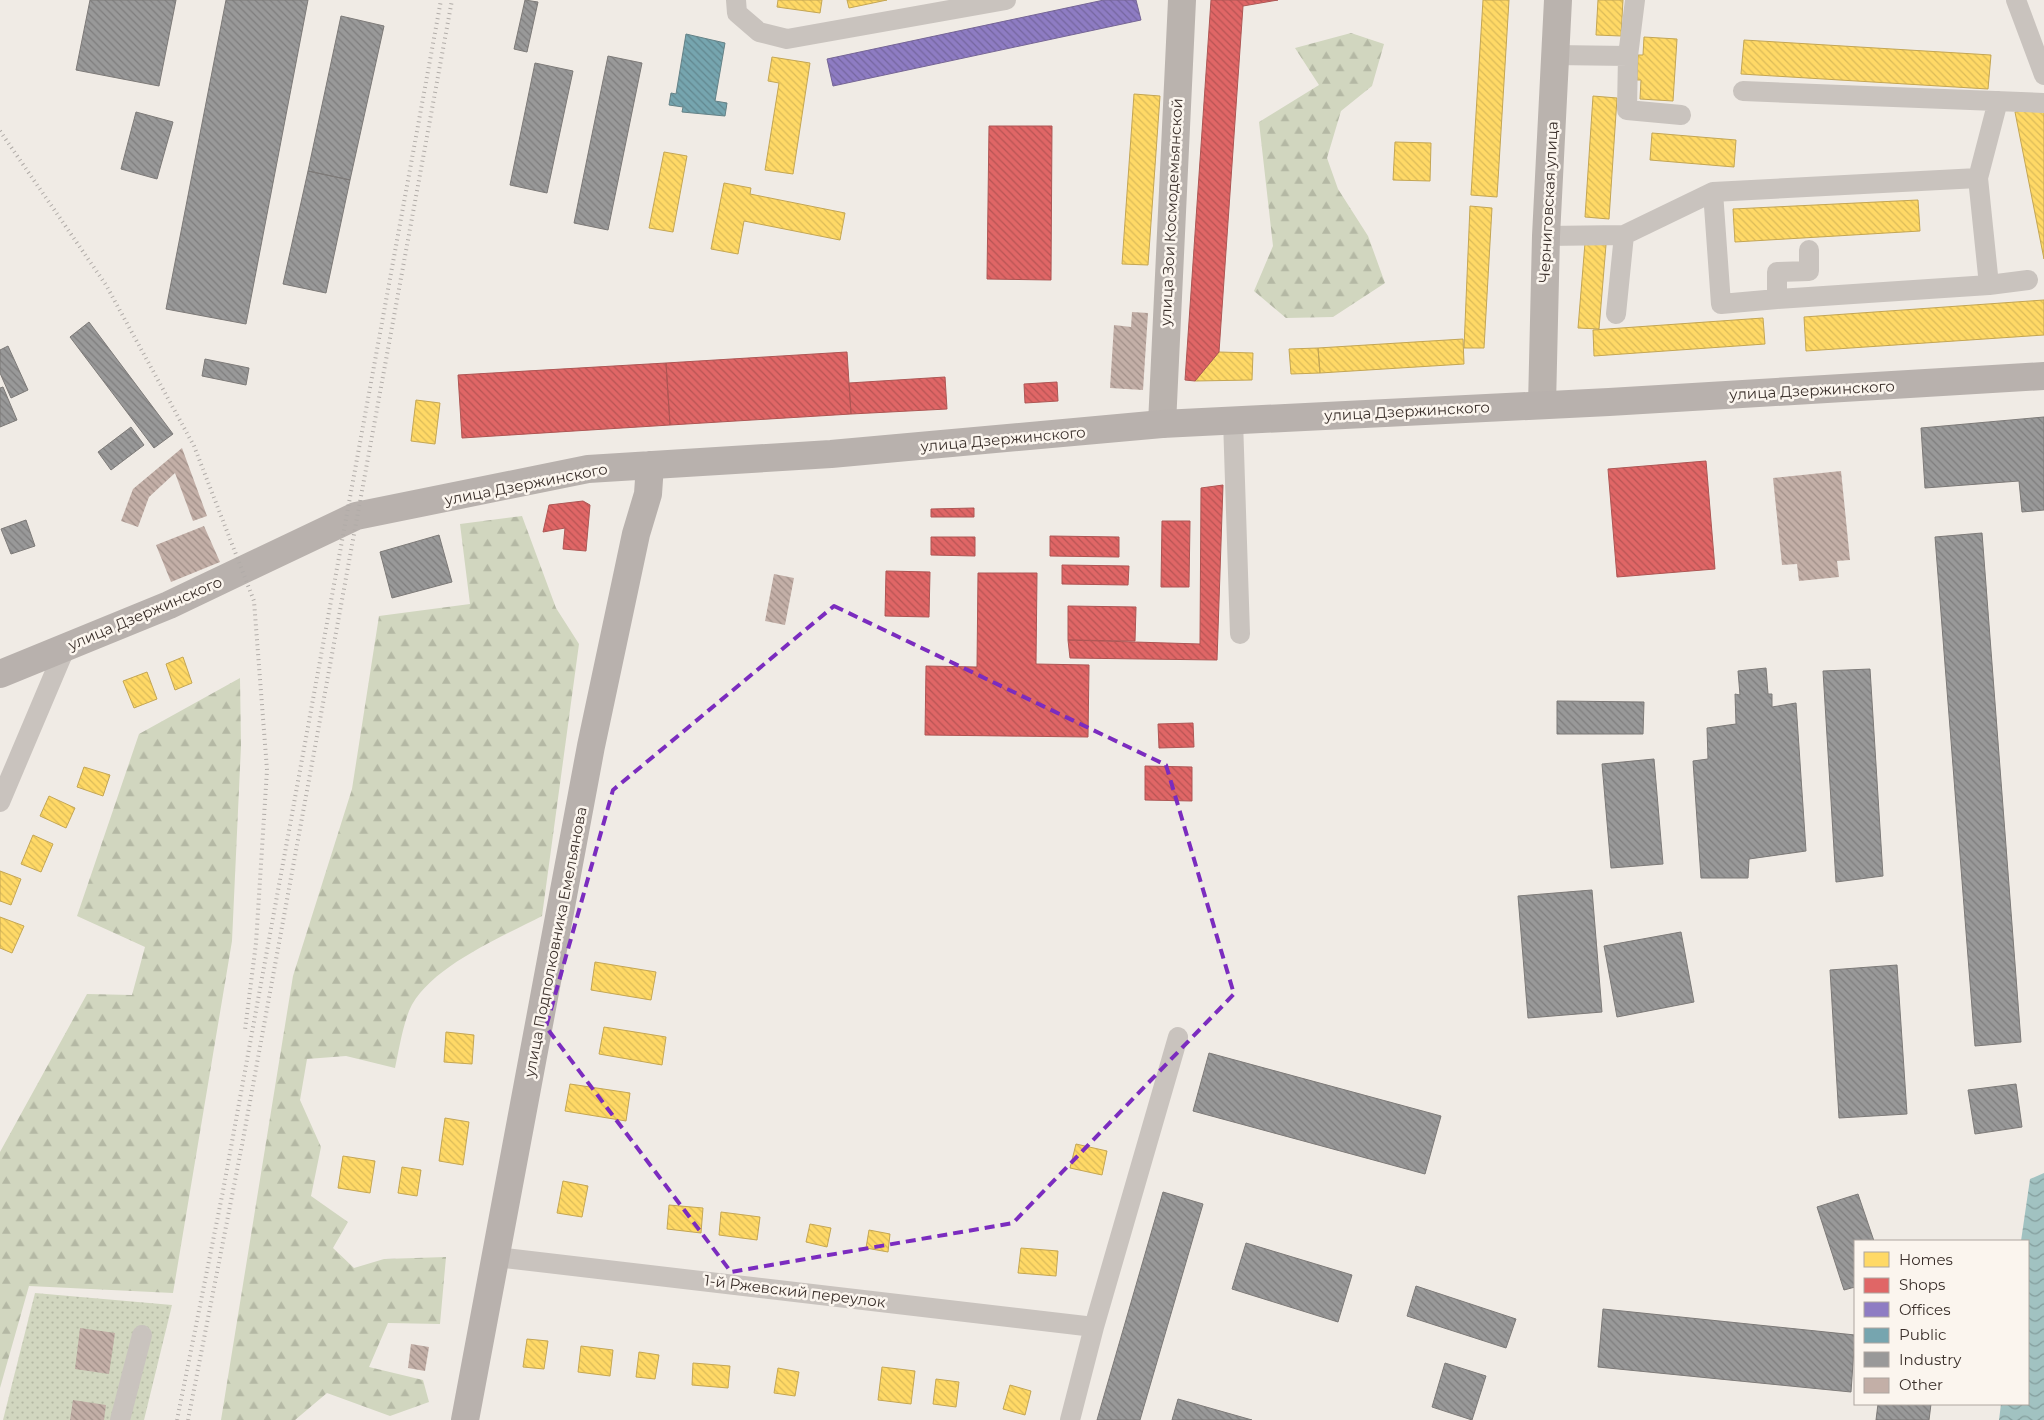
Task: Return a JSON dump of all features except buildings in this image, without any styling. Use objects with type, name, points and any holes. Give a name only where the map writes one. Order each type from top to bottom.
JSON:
[{"type":"main road","name":"улица Зои Космодемьянской","points":[[1162,424],[1182,0]]},
{"type":"main road","name":"Черниговская улица","points":[[1542,404],[1546,236],[1558,0]]},
{"type":"main road","name":"улица Дзержинского","points":[[0,674],[169,605],[356,516],[588,469],[831,454],[1162,424],[2044,376]]},
{"type":"main road","name":"улица Подполковника Емельянова","points":[[465,1420],[591,746],[602,702],[636,534],[648,494],[650,465]]},
{"type":"street","points":[[736,0],[737,13],[759,32],[787,39],[1006,0]]},
{"type":"street","points":[[1635,0],[1628,56],[1627,110],[1680,114]]},
{"type":"street","points":[[2016,0],[2044,75]]},
{"type":"street","points":[[1555,55],[1628,56]]},
{"type":"street","points":[[1743,92],[2044,103]]},
{"type":"street","points":[[1989,285],[1978,178],[1998,101]]},
{"type":"street","points":[[1546,236],[1624,235],[1714,192],[1978,178]]},
{"type":"street","points":[[1714,192],[1721,304],[1989,285],[2028,280]]},
{"type":"street","points":[[1616,314],[1624,235]]},
{"type":"street","points":[[1776,300],[1777,272],[1809,270],[1809,250]]},
{"type":"street","points":[[1233,420],[1240,634]]},
{"type":"street","points":[[0,802],[68,645]]},
{"type":"street","points":[[1070,1420],[1094,1326],[1178,1037]]},
{"type":"street","name":"1-й Ржевский переулок","points":[[496,1257],[1094,1326]]},
{"type":"street","points":[[120,1420],[142,1335]]},
{"type":"highlighted area","points":[[834,606],[1166,765],[1234,994],[1013,1223],[731,1272],[546,1027],[613,790]]},
{"type":"green space","points":[[1351,33],[1384,44],[1372,86],[1341,111],[1327,158],[1338,189],[1368,236],[1385,283],[1333,317],[1286,318],[1254,291],[1273,246],[1259,122],[1319,85],[1295,48]]},
{"type":"green space","points":[[522,516],[556,608],[579,644],[542,916],[467,955],[432,981],[418,995],[409,1011],[395,1068],[346,1056],[307,1059],[300,1100],[321,1147],[311,1196],[348,1222],[333,1248],[354,1268],[384,1259],[446,1257],[440,1324],[388,1323],[369,1367],[423,1380],[429,1402],[390,1416],[327,1393],[295,1420],[221,1420],[293,976],[352,789],[379,616],[470,604],[460,524]]},
{"type":"green space","points":[[240,678],[241,746],[232,941],[173,1293],[29,1286],[0,1388],[0,1152],[87,994],[132,995],[145,947],[77,916],[139,734]]},
{"type":"green space","points":[[35,1293],[172,1305],[144,1420],[3,1420]]},
{"type":"water","points":[[2044,1173],[2044,1420],[1999,1420],[2001,1405],[2029,1405],[2029,1240],[2021,1240],[2030,1179]]},
{"type":"railway","points":[[177,1420],[223,1191],[441,0]]},
{"type":"railway","points":[[188,1420],[242,1145],[452,0]]},
{"type":"railway","points":[[0,131],[106,285],[194,446],[254,601],[267,770],[256,943],[245,1030]]}]
